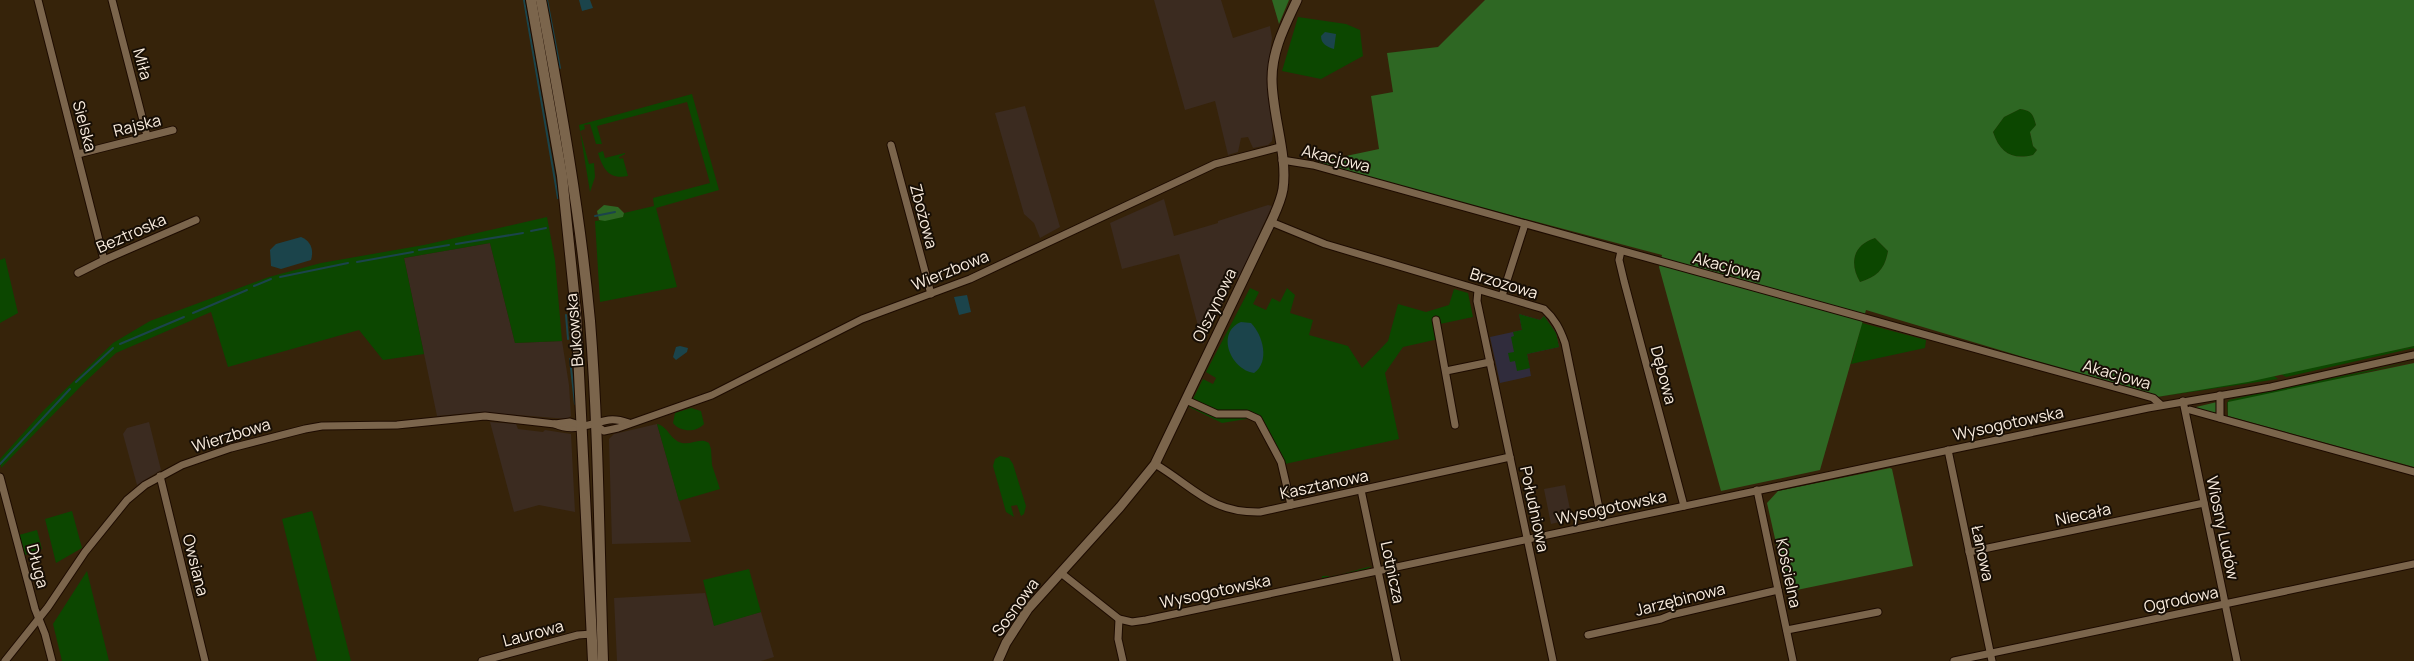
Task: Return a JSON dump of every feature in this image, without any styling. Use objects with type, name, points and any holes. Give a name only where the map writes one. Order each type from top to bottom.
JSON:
[{"type":"main road","name":"Bukowska","points":[[531,0],[564,194],[579,346],[593,661]]},
{"type":"main road","name":"Bukowska","points":[[541,0],[574,190],[589,318],[595,405],[603,661]]},
{"type":"street","name":"Sielska","points":[[38,0],[104,260]]},
{"type":"street","name":"Miła","points":[[112,0],[147,136]]},
{"type":"street","name":"Olszynowa","points":[[1061,573],[1133,492],[1155,464],[1271,222],[1283,190],[1282,160],[1273,92],[1273,68],[1276,48],[1297,0]]},
{"type":"street","name":"Rajska","points":[[78,154],[174,130]]},
{"type":"street","name":"Zbożowa","points":[[891,145],[931,294]]},
{"type":"street","name":"Wierzbowa","points":[[595,425],[604,431],[712,395],[862,319],[978,276],[1215,164],[1280,147]]},
{"type":"street","name":"Akacjowa","points":[[1282,160],[1313,165],[2153,398],[2161,405]]},
{"type":"street","name":"Beztroska","points":[[78,273],[196,220]]},
{"type":"street","name":"Brzozowa","points":[[1271,222],[1325,244],[1544,309],[1560,328],[1565,343],[1602,523]]},
{"type":"street","points":[[1502,296],[1525,224]]},
{"type":"street","name":"Dębowa","points":[[1621,251],[1619,260],[1624,281],[1684,506]]},
{"type":"street","name":"Południowa","points":[[1478,290],[1477,301],[1553,661]]},
{"type":"street","points":[[1436,320],[1455,425]]},
{"type":"street","name":"Wysogotowska","points":[[1119,620],[1132,622],[1146,620],[2161,405],[2271,387],[2414,355]]},
{"type":"street","points":[[1446,370],[1490,362]]},
{"type":"street","points":[[2220,396],[2220,418]]},
{"type":"street","points":[[1186,400],[1217,414],[1247,414],[1258,419],[1281,462],[1291,504]]},
{"type":"street","name":"Wiosny Ludów","points":[[2183,401],[2237,661]]},
{"type":"street","points":[[595,405],[609,420]]},
{"type":"street","points":[[2190,410],[2414,472]]},
{"type":"street","name":"Wierzbowa","points":[[5,661],[39,618],[85,552],[120,507],[137,491],[160,476],[188,463],[219,452],[315,427],[397,425],[485,416],[555,424],[570,429],[595,425],[609,420],[631,423]]},
{"type":"street","name":"Łanowa","points":[[1948,450],[1991,657]]},
{"type":"street","name":"Kasztanowa","points":[[1155,464],[1210,502],[1238,512],[1260,512],[1510,457]]},
{"type":"street","name":"Owsiana","points":[[160,476],[205,661]]},
{"type":"street","name":"Długa","points":[[0,477],[52,661]]},
{"type":"street","name":"Lotnicza","points":[[1361,490],[1398,661]]},
{"type":"street","name":"Kościelna","points":[[1757,490],[1793,661]]},
{"type":"street","name":"Niecała","points":[[1969,552],[2204,503]]},
{"type":"street","name":"Ogrodowa","points":[[1954,661],[1991,657],[2225,603],[2414,564]]},
{"type":"street","points":[[1061,573],[1119,620],[1118,639],[1123,661]]},
{"type":"street","name":"Sosnowa","points":[[998,661],[1006,643],[1028,609],[1061,573]]},
{"type":"street","name":"Jarzębinowa","points":[[1588,635],[1661,620],[1671,615],[1778,590]]},
{"type":"street","points":[[1787,630],[1878,612]]},
{"type":"street","name":"Laurowa","points":[[482,661],[578,635],[592,634]]},
{"type":"shaded area","points":[[1154,0],[1221,0],[1233,38],[1270,26],[1272,38],[1267,78],[1273,133],[1272,141],[1268,145],[1253,148],[1248,137],[1241,138],[1238,152],[1228,155],[1215,101],[1185,110]]},
{"type":"shaded area","points":[[1025,106],[1060,227],[1040,238],[1034,223],[1024,214],[995,113]]},
{"type":"shaded area","points":[[1164,199],[1174,236],[1268,205],[1272,206],[1239,278],[1235,278],[1203,345],[1179,254],[1122,269],[1110,223]]},
{"type":"shaded area","points":[[490,243],[515,343],[562,341],[569,385],[571,416],[567,419],[480,412],[437,416],[404,258]]},
{"type":"shaded area","points":[[1519,314],[1540,320],[1544,316],[1556,333],[1559,347],[1527,354],[1531,376],[1500,383],[1490,337],[1522,330]]},
{"type":"shaded area","points":[[149,422],[161,470],[137,485],[123,434],[127,428]]},
{"type":"shaded area","points":[[490,422],[516,424],[518,429],[543,432],[545,430],[571,434],[575,512],[539,505],[514,512]]},
{"type":"shaded area","points":[[657,424],[691,542],[612,544],[609,439],[614,434]]},
{"type":"shaded area","points":[[1565,485],[1572,519],[1551,524],[1544,489]]},
{"type":"shaded area","points":[[705,593],[714,625],[761,612],[774,657],[761,661],[617,661],[614,598]]},
{"type":"green space","points":[[1272,0],[1289,0],[1279,24]]},
{"type":"green space","points":[[1485,0],[2414,0],[2414,346],[2248,382],[2157,397],[1866,310],[1820,470],[1721,491],[1659,267],[1662,255],[1313,163],[1379,149],[1371,96],[1393,92],[1387,53],[1438,47]],"holes":[[[2020,109],[2030,112],[2035,121],[2036,125],[2030,132],[2033,146],[2037,150],[2033,155],[2019,156],[2008,153],[1999,145],[1993,132],[2004,117]],[[1875,238],[1888,251],[1885,263],[1876,275],[1860,282],[1855,268],[1855,256],[1862,245]]]},
{"type":"green space","points":[[1298,17],[1346,24],[1360,30],[1363,56],[1321,79],[1282,71]]},
{"type":"green space","points":[[692,94],[719,190],[656,208],[677,287],[600,302],[595,221],[623,217],[624,213],[654,206],[653,198],[710,183],[687,102],[597,126],[602,144],[596,144],[590,124],[584,125],[585,129],[580,131],[589,164],[594,163],[595,177],[590,192],[579,125]]},
{"type":"green space","points":[[2020,109],[2030,112],[2035,121],[2036,125],[2030,133],[2033,146],[2037,150],[2033,155],[2019,156],[2008,153],[1999,145],[1993,132],[2004,117]]},
{"type":"green space","points":[[603,151],[605,158],[625,153],[619,157],[620,159],[623,158],[628,176],[611,175],[608,172],[602,164],[598,153]]},
{"type":"green space","points":[[604,205],[618,207],[624,213],[623,217],[605,221],[599,220],[597,211]]},
{"type":"green space","points":[[547,217],[555,260],[562,341],[515,343],[490,243],[404,258],[424,354],[383,360],[359,330],[228,367],[211,312],[116,353],[1,468],[0,459],[43,411],[113,343],[150,321],[269,277],[321,263],[424,245]]},
{"type":"green space","points":[[1875,238],[1888,251],[1885,263],[1876,275],[1860,282],[1855,268],[1855,256],[1862,245]]},
{"type":"green space","points":[[5,258],[18,313],[0,323],[0,260]]},
{"type":"green space","points":[[1250,288],[1259,292],[1253,304],[1266,310],[1272,298],[1280,302],[1287,288],[1295,295],[1290,313],[1313,320],[1309,335],[1348,346],[1362,368],[1388,341],[1398,304],[1426,312],[1449,305],[1454,289],[1468,293],[1473,317],[1440,324],[1443,338],[1403,347],[1385,373],[1399,439],[1285,464],[1258,417],[1222,423],[1189,407],[1203,379],[1213,384],[1216,378],[1206,372]]},
{"type":"green space","points":[[1519,314],[1540,320],[1544,316],[1556,333],[1559,347],[1527,354],[1530,368],[1517,371],[1515,361],[1510,362],[1508,353],[1514,352],[1511,337],[1514,336],[1513,332],[1522,330]]},
{"type":"green space","points":[[1862,323],[1926,340],[1925,348],[1851,364]]},
{"type":"green space","points":[[2414,346],[2414,348],[2286,377],[2281,374]]},
{"type":"green space","points":[[2414,359],[2268,392],[2227,399]]},
{"type":"green space","points":[[2414,361],[2254,399],[2228,402],[2228,417],[2227,403],[2229,400]]},
{"type":"green space","points":[[2414,363],[2414,467],[2228,416],[2228,402]]},
{"type":"green space","points":[[2274,376],[2278,379],[2157,397]]},
{"type":"green space","points":[[2217,402],[2218,411],[2214,413],[2192,408]]},
{"type":"green space","points":[[691,408],[701,411],[704,424],[701,427],[693,430],[684,430],[673,423],[675,413]]},
{"type":"green space","points":[[657,424],[664,427],[675,439],[682,443],[706,441],[709,443],[712,465],[720,489],[679,501]]},
{"type":"green space","points":[[1000,456],[1009,458],[1013,464],[1026,506],[1024,514],[1021,516],[1017,505],[1011,506],[1014,517],[1006,512],[993,466],[995,459]]},
{"type":"green space","points":[[1892,469],[1913,566],[1787,592],[1767,503],[1778,491]]},
{"type":"green space","points":[[72,511],[82,548],[56,563],[45,519]]},
{"type":"green space","points":[[312,511],[351,661],[317,661],[282,519]]},
{"type":"green space","points":[[37,530],[42,549],[25,555],[19,535]]},
{"type":"green space","points":[[1372,566],[1367,569],[1340,574]]},
{"type":"green space","points":[[749,569],[761,612],[714,626],[703,580]]},
{"type":"green space","points":[[87,571],[109,661],[62,661],[53,624]]},
{"type":"water","points":[[579,0],[590,0],[593,8],[582,11]]},
{"type":"water","points":[[1325,32],[1336,34],[1334,49],[1323,43],[1321,36]]},
{"type":"water","points":[[301,237],[311,246],[311,260],[281,269],[271,266],[270,250],[276,244]]},
{"type":"water","points":[[967,295],[971,312],[959,315],[954,297]]},
{"type":"water","points":[[1241,322],[1251,323],[1259,334],[1263,348],[1262,362],[1254,373],[1239,365],[1229,350],[1229,334],[1233,327]]},
{"type":"water","points":[[676,347],[688,348],[687,352],[676,360],[673,357]]},
{"type":"waterway","points":[[524,0],[558,198]]},
{"type":"waterway","points":[[547,0],[560,68]]},
{"type":"waterway","points":[[595,216],[615,212]]},
{"type":"waterway","points":[[531,231],[546,228]]},
{"type":"waterway","points":[[456,244],[523,233]]},
{"type":"waterway","points":[[419,250],[449,245]]},
{"type":"waterway","points":[[357,262],[413,252]]},
{"type":"waterway","points":[[280,277],[348,263]]},
{"type":"waterway","points":[[254,286],[271,279]]},
{"type":"waterway","points":[[193,313],[247,290]]},
{"type":"waterway","points":[[566,315],[568,339]]},
{"type":"waterway","points":[[120,344],[184,317]]},
{"type":"waterway","points":[[76,382],[113,348]]},
{"type":"waterway","points":[[570,359],[575,404]]},
{"type":"waterway","points":[[0,464],[70,389]]}]
